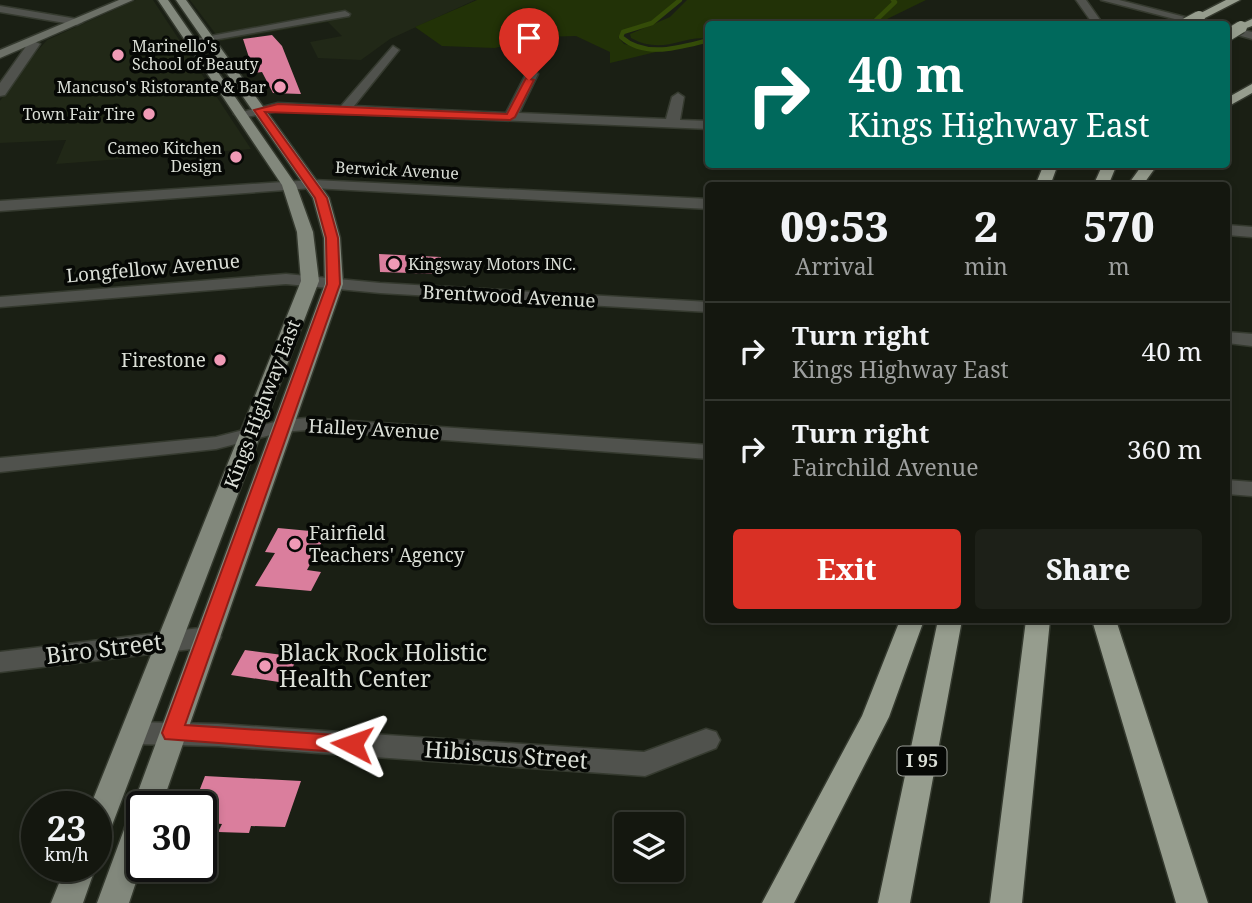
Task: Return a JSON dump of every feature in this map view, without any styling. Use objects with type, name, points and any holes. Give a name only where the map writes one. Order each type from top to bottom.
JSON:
[{"type":"highway","points":[[1189,21],[1214,0]]},
{"type":"highway","points":[[1189,21],[1235,0]]},
{"type":"highway","points":[[1230,34],[1247,24]]},
{"type":"highway","points":[[1230,101],[1252,88]]},
{"type":"highway","points":[[1137,182],[1148,168]]},
{"type":"highway","points":[[778,903],[869,728],[911,623]]},
{"type":"highway","name":"I 95","points":[[894,903],[949,623]]},
{"type":"highway","points":[[1006,903],[1038,623]]},
{"type":"highway","points":[[1105,623],[1192,903]]},
{"type":"main road","name":"Kings Highway East","points":[[152,791],[334,284],[332,238],[321,198],[313,184],[250,112],[199,39],[163,0]]},
{"type":"main road","name":"Kings Highway East","points":[[181,0],[199,39]]},
{"type":"main road","name":"Kings Highway East","points":[[111,791],[310,281],[309,239],[302,211],[250,112]]},
{"type":"main road","points":[[113,903],[126,865]]},
{"type":"main road","points":[[67,903],[75,882]]},
{"type":"street","points":[[0,2],[6,0]]},
{"type":"street","points":[[0,54],[128,0]]},
{"type":"street","points":[[1081,0],[1096,21]]},
{"type":"street","points":[[1106,0],[1189,21]]},
{"type":"street","points":[[0,9],[77,22]]},
{"type":"street","points":[[199,39],[345,14]]},
{"type":"street","points":[[1230,30],[1252,36]]},
{"type":"street","points":[[0,92],[34,44],[29,42]]},
{"type":"street","points":[[344,110],[393,50]]},
{"type":"street","points":[[510,117],[532,74]]},
{"type":"street","points":[[672,124],[678,97]]},
{"type":"street","points":[[250,112],[278,107],[705,125]]},
{"type":"street","name":"Berwick Avenue","points":[[0,206],[313,184],[705,204]]},
{"type":"street","points":[[1230,230],[1252,232]]},
{"type":"street","name":"Longfellow Avenue","points":[[0,302],[286,279],[310,281]]},
{"type":"street","name":"Brentwood Avenue","points":[[310,281],[705,307]]},
{"type":"street","points":[[1230,338],[1252,340]]},
{"type":"street","name":"Halley Avenue","points":[[0,465],[216,443],[282,426],[307,424],[705,452]]},
{"type":"street","points":[[1230,487],[1252,489]]},
{"type":"street","name":"Biro Street","points":[[0,662],[208,636]]},
{"type":"street","name":"Hibiscus Street","points":[[134,733],[172,733],[645,764],[706,740]]},
{"type":"shaded area","points":[[136,0],[153,0],[251,149],[56,164],[66,140],[0,143],[0,101],[19,72],[47,40]]},
{"type":"shaded area","points":[[190,0],[475,0],[390,39],[361,60],[318,58],[310,42],[342,36],[328,22],[221,41]]},
{"type":"green space","points":[[477,0],[679,0],[650,22],[635,26],[618,37],[624,44],[660,51],[610,63],[610,52],[576,36],[540,37],[495,48],[442,46],[415,27]]},
{"type":"green space","points":[[687,0],[926,0],[883,21],[705,21],[705,39],[654,45],[631,38],[630,34],[670,17]]},
{"type":"building","points":[[272,35],[282,46],[301,94],[273,93],[262,72],[254,73],[243,39]]},
{"type":"building","points":[[379,254],[441,257],[441,274],[380,272]]},
{"type":"building","points":[[278,528],[321,532],[319,535],[325,536],[307,570],[321,572],[311,591],[255,586],[275,553],[265,552]]},
{"type":"building","name":"Black Rock Holistic Health Center","points":[[245,650],[298,657],[286,680],[280,679],[279,682],[231,675]]},
{"type":"building","points":[[205,776],[301,781],[285,827],[251,826],[249,833],[218,832],[222,824],[217,824],[217,791],[199,791]]},
{"type":"waterway","points":[[680,0],[652,23],[623,32],[621,37],[641,48],[652,49],[675,48],[705,41]]},
{"type":"waterway","points":[[875,21],[895,2],[893,0]]},
{"type":"place","name":"Marinello's School of Beauty","points":[[118,55]]},
{"type":"place","name":"Mancuso's Ristorante & Bar","points":[[280,87]]},
{"type":"place","name":"Town Fair Tire","points":[[149,114]]},
{"type":"place","name":"Cameo Kitchen Design","points":[[236,157]]},
{"type":"place","name":"Kingsway Motors INC.","points":[[394,264]]},
{"type":"place","name":"Firestone","points":[[220,360]]},
{"type":"place","name":"Fairfield Teachers' Agency","points":[[295,544]]},
{"type":"place","name":"Black Rock Holistic Health Center","points":[[265,666]]},
{"type":"route","points":[[352,744],[172,733],[334,284],[332,238],[321,198],[259,110],[278,107],[510,117],[529,80]]}]
